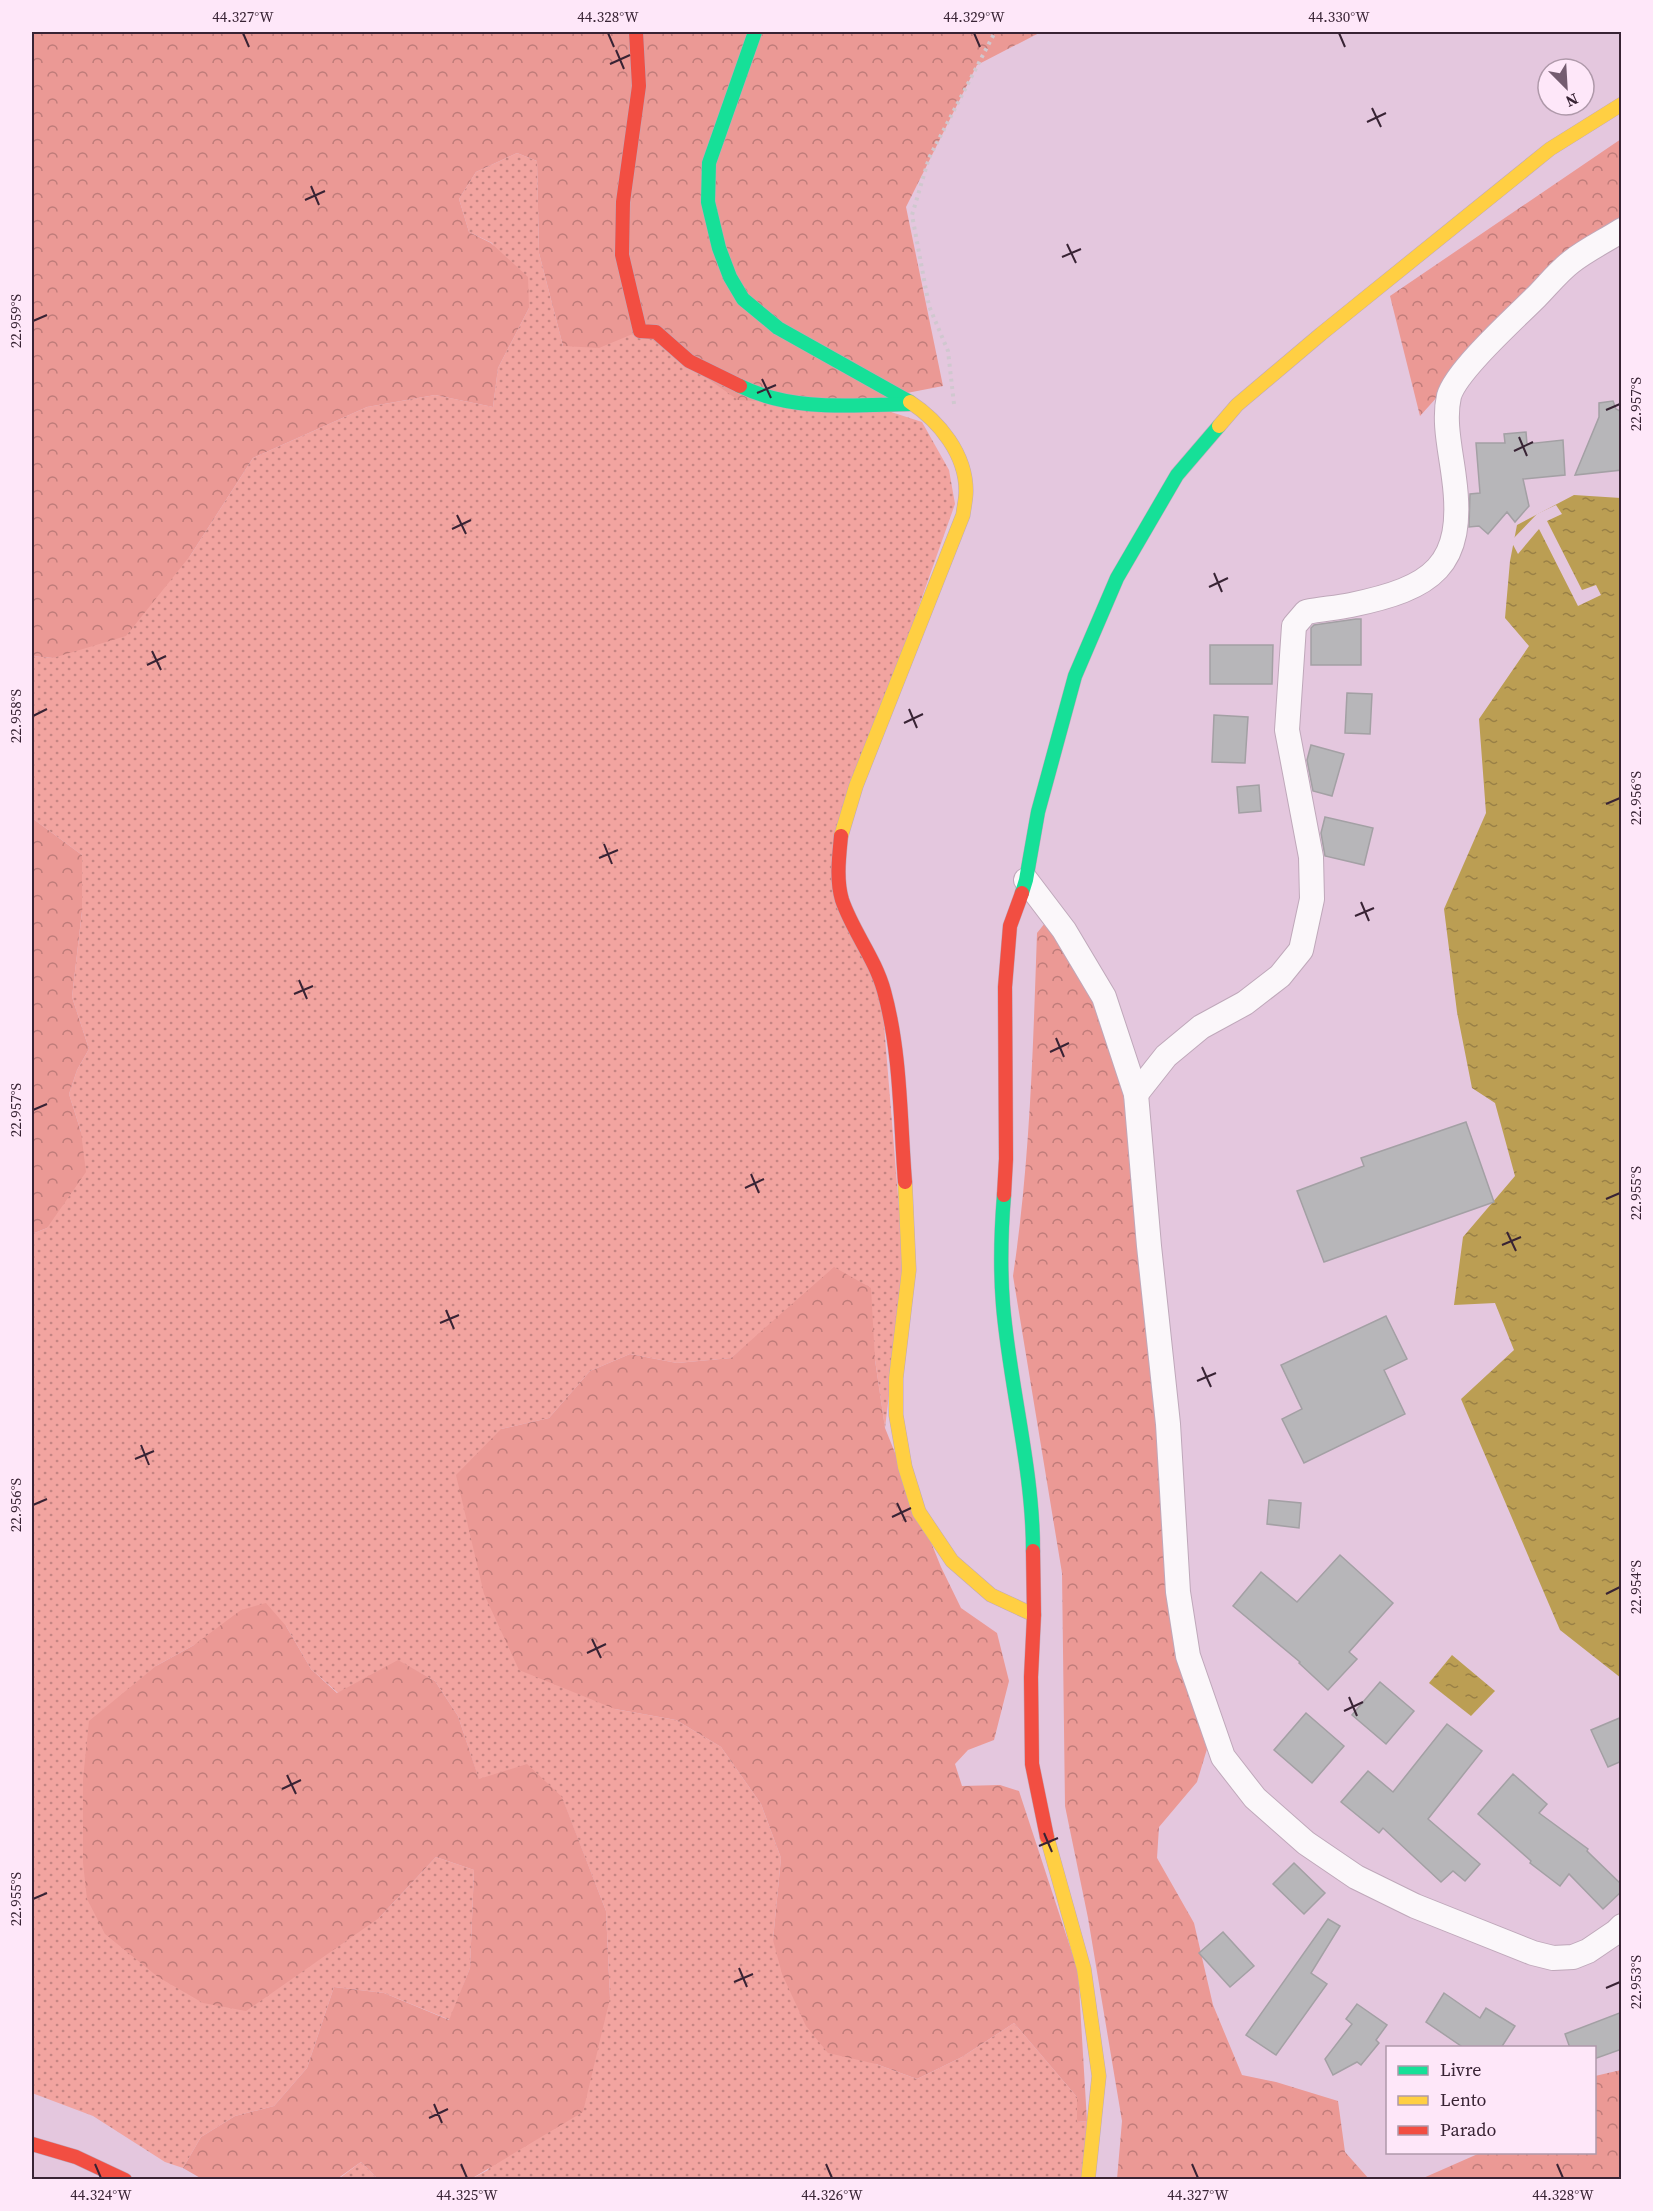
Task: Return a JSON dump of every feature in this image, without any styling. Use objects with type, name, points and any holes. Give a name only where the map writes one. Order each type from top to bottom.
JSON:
[{"type":"main road","points":[[636,32],[639,86],[622,202],[622,255],[640,331],[656,332],[688,360],[759,395],[813,406],[912,404]]},
{"type":"main road","points":[[755,32],[709,163],[708,202],[719,248],[730,277],[743,299],[778,328],[912,404],[942,429],[958,456],[966,490],[963,515],[856,786],[841,837],[838,871],[842,899],[871,956],[884,991],[894,1051],[909,1234],[909,1270],[896,1378],[896,1415],[905,1467],[919,1512],[952,1561],[991,1595],[1034,1615]]},
{"type":"main road","points":[[1088,2180],[1099,2076],[1084,1969],[1048,1841],[1032,1764],[1033,1515],[1003,1307],[1000,1253],[1006,1159],[1005,987],[1010,926],[1026,880],[1038,812],[1075,676],[1117,578],[1177,475],[1237,405],[1320,334],[1550,149],[1622,104]]},
{"type":"main road","points":[[32,2144],[76,2157],[125,2180]]},
{"type":"street","points":[[1136,1094],[1166,1056],[1201,1027],[1245,1003],[1280,976],[1300,950],[1312,899],[1311,857],[1287,730],[1294,626],[1306,612],[1392,595],[1420,584],[1445,562],[1454,540],[1458,504],[1447,426],[1449,395],[1463,372],[1571,262],[1622,230]]},
{"type":"street","points":[[1026,880],[1064,930],[1104,997],[1136,1094],[1168,1424],[1178,1592],[1188,1656],[1223,1757],[1255,1798],[1305,1843],[1356,1877],[1415,1906],[1533,1953],[1553,1958],[1574,1957],[1588,1951],[1622,1926]]},
{"type":"path","points":[[955,414],[948,351],[929,306],[912,216],[929,158],[995,32]]},
{"type":"shaded area","points":[[517,153],[537,161],[539,253],[563,346],[640,331],[922,422],[949,470],[955,504],[833,849],[882,1000],[904,1270],[885,1428],[875,1360],[778,1318],[731,1358],[677,1363],[630,1354],[590,1371],[549,1418],[501,1429],[615,1709],[676,1720],[721,1747],[761,1804],[781,1858],[773,1940],[876,2064],[917,2079],[962,2057],[1014,2023],[1077,2097],[1077,2122],[1087,2121],[1082,2179],[471,2179],[488,2170],[610,1998],[606,1911],[562,1798],[479,1780],[458,1716],[435,1681],[398,1661],[338,1693],[311,1669],[286,1626],[194,1645],[156,1666],[379,1918],[436,1857],[474,1870],[470,1968],[450,2020],[384,1993],[334,1987],[307,2068],[274,2106],[235,2116],[201,2137],[183,2168],[165,2162],[93,2116],[32,2093],[32,1234],[47,1228],[81,1132],[69,1094],[77,1070],[89,1049],[72,997],[82,911],[82,855],[32,818],[32,656],[53,658],[190,556],[253,458],[367,407],[435,395],[493,407],[498,368],[529,308],[492,243],[469,232],[459,199],[476,172]]},
{"type":"shaded area","points":[[361,2162],[378,2179],[337,2180]]},
{"type":"green space","points":[[32,32],[1041,32],[977,65],[906,207],[943,386],[845,405],[738,400],[640,331],[599,348],[563,346],[539,253],[537,161],[517,153],[476,172],[459,199],[469,232],[491,243],[528,277],[529,308],[498,368],[493,407],[435,395],[367,407],[253,458],[190,556],[126,636],[53,658],[32,656]]},
{"type":"green space","points":[[1621,139],[1621,230],[1565,255],[1420,416],[1390,296]]},
{"type":"green space","points":[[32,818],[82,855],[82,911],[72,997],[89,1049],[77,1070],[69,1094],[81,1132],[86,1172],[47,1228],[32,1234]]},
{"type":"green space","points":[[1045,923],[1108,1013],[1141,1178],[1176,1653],[1207,1749],[1197,1782],[1159,1827],[1157,1858],[1194,1923],[1213,2005],[1242,2075],[1276,2082],[1338,2101],[1345,2152],[1369,2179],[1117,2179],[1122,2121],[1088,1918],[1065,1806],[1062,1573],[1013,1276],[1027,1148],[1037,933]]},
{"type":"green space","points":[[834,1267],[871,1288],[875,1360],[885,1428],[941,1567],[961,1608],[997,1633],[1009,1681],[994,1740],[968,1750],[955,1764],[962,1786],[1000,1785],[1019,1791],[1078,1971],[1087,2121],[1077,2122],[1077,2097],[1014,2023],[962,2057],[917,2079],[876,2064],[828,2053],[806,2026],[782,1974],[773,1940],[781,1858],[761,1804],[721,1747],[676,1720],[615,1709],[519,1670],[484,1594],[456,1475],[501,1429],[549,1418],[590,1371],[630,1354],[677,1363],[731,1358]]},
{"type":"green space","points":[[266,1603],[286,1626],[311,1669],[337,1693],[398,1660],[435,1681],[458,1716],[479,1779],[527,1764],[562,1797],[606,1911],[610,1998],[583,2112],[471,2179],[378,2179],[361,2162],[337,2179],[202,2179],[183,2168],[201,2137],[235,2116],[274,2106],[307,2068],[334,1987],[384,1993],[449,2020],[470,1968],[474,1870],[436,1857],[379,1918],[246,2011],[203,2003],[158,1977],[105,1934],[87,1899],[83,1863],[83,1779],[89,1721],[156,1666],[194,1645],[241,1610]]},
{"type":"green space","points":[[1621,2070],[1621,2179],[1421,2179],[1478,2154],[1596,2154],[1596,2076]]},
{"type":"water","points":[[1574,495],[1621,498],[1621,1678],[1560,1630],[1461,1399],[1514,1350],[1495,1303],[1454,1305],[1463,1237],[1515,1176],[1495,1103],[1472,1088],[1457,1012],[1444,909],[1486,813],[1479,719],[1529,646],[1505,618],[1510,561],[1517,525]]},
{"type":"water","points":[[1452,1655],[1495,1691],[1471,1716],[1429,1683]]},
{"type":"pier","points":[[1556,505],[1562,514],[1547,521],[1582,590],[1596,585],[1601,595],[1578,606],[1539,529],[1518,554],[1511,541],[1537,514]]},
{"type":"building","points":[[1613,401],[1616,409],[1622,412],[1622,470],[1575,475],[1599,417],[1599,403]]},
{"type":"building","points":[[1526,432],[1527,444],[1563,440],[1565,475],[1523,479],[1529,506],[1515,522],[1507,512],[1488,534],[1479,526],[1469,527],[1470,494],[1480,493],[1476,443],[1505,443],[1504,434]]},
{"type":"building","points":[[1361,619],[1361,665],[1311,665],[1311,628],[1314,625]]},
{"type":"building","points":[[1210,645],[1273,645],[1272,684],[1210,684]]},
{"type":"building","points":[[1347,693],[1372,694],[1370,734],[1345,733]]},
{"type":"building","points":[[1214,715],[1248,717],[1245,763],[1212,762]]},
{"type":"building","points":[[1311,745],[1344,754],[1332,796],[1313,791],[1307,760]]},
{"type":"building","points":[[1259,785],[1261,811],[1239,813],[1237,787]]},
{"type":"building","points":[[1325,817],[1373,828],[1364,865],[1325,856],[1321,833]]},
{"type":"building","points":[[1466,1122],[1494,1202],[1324,1262],[1297,1191],[1364,1166],[1361,1158]]},
{"type":"building","points":[[1386,1316],[1407,1359],[1384,1370],[1405,1414],[1304,1463],[1282,1419],[1302,1409],[1281,1365]]},
{"type":"building","points":[[1269,1500],[1301,1503],[1299,1528],[1267,1524]]},
{"type":"building","points":[[1340,1555],[1393,1603],[1349,1652],[1357,1659],[1328,1690],[1300,1662],[1233,1606],[1261,1572],[1297,1602]]},
{"type":"building","points":[[1380,1682],[1414,1711],[1386,1744],[1352,1715]]},
{"type":"building","points":[[1306,1713],[1344,1746],[1312,1783],[1274,1750]]},
{"type":"building","points":[[1622,1717],[1622,1761],[1608,1767],[1591,1730]]},
{"type":"building","points":[[1447,1724],[1482,1751],[1428,1819],[1480,1864],[1465,1881],[1453,1871],[1441,1882],[1383,1828],[1379,1833],[1341,1802],[1368,1771],[1393,1792]]},
{"type":"building","points":[[1513,1774],[1547,1804],[1539,1813],[1588,1849],[1587,1851],[1622,1885],[1622,1891],[1603,1909],[1569,1874],[1560,1886],[1530,1863],[1531,1861],[1478,1814]]},
{"type":"building","points":[[1294,1863],[1325,1893],[1304,1914],[1273,1884]]},
{"type":"building","points":[[1328,1919],[1340,1926],[1311,1973],[1327,1984],[1276,2055],[1246,2035]]},
{"type":"building","points":[[1223,1932],[1254,1966],[1230,1987],[1199,1953]]},
{"type":"building","points":[[1444,1993],[1480,2018],[1486,2008],[1515,2026],[1502,2046],[1461,2046],[1426,2022]]},
{"type":"building","points":[[1357,2004],[1387,2025],[1376,2040],[1379,2043],[1361,2065],[1357,2062],[1333,2075],[1325,2059],[1352,2024],[1346,2019]]},
{"type":"building","points":[[1622,2012],[1622,2049],[1596,2058],[1596,2046],[1569,2046],[1565,2034]]},
{"type":"traffic: fast","points":[[755,32],[709,163],[708,202],[719,248],[730,277],[743,299],[778,328],[910,402]]},
{"type":"traffic: fast","points":[[740,386],[781,400],[802,403],[845,406],[910,404]]},
{"type":"traffic: fast","points":[[1022,893],[1038,812],[1075,676],[1117,578],[1177,475],[1219,426]]},
{"type":"traffic: fast","points":[[1004,1195],[1001,1250],[1003,1305],[1029,1489],[1033,1551]]},
{"type":"traffic: slow","points":[[1219,426],[1237,405],[1321,334],[1550,149],[1622,104]]},
{"type":"traffic: slow","points":[[841,836],[856,786],[963,515],[966,494],[965,477],[956,452],[931,419],[910,402]]},
{"type":"traffic: slow","points":[[905,1182],[909,1270],[896,1378],[896,1415],[905,1467],[919,1512],[952,1561],[991,1595],[1034,1615]]},
{"type":"traffic: slow","points":[[1047,1837],[1084,1969],[1099,2076],[1088,2180]]},
{"type":"traffic: jam","points":[[636,32],[639,86],[623,202],[622,255],[640,331],[656,332],[689,361],[740,386]]},
{"type":"traffic: jam","points":[[841,836],[839,876],[842,900],[880,979],[890,1014],[897,1062],[905,1182]]},
{"type":"traffic: jam","points":[[1004,1195],[1006,1159],[1005,987],[1010,926],[1022,893]]},
{"type":"traffic: jam","points":[[1033,1551],[1032,1764],[1047,1837]]},
{"type":"traffic: jam","points":[[32,2144],[76,2157],[125,2180]]}]
